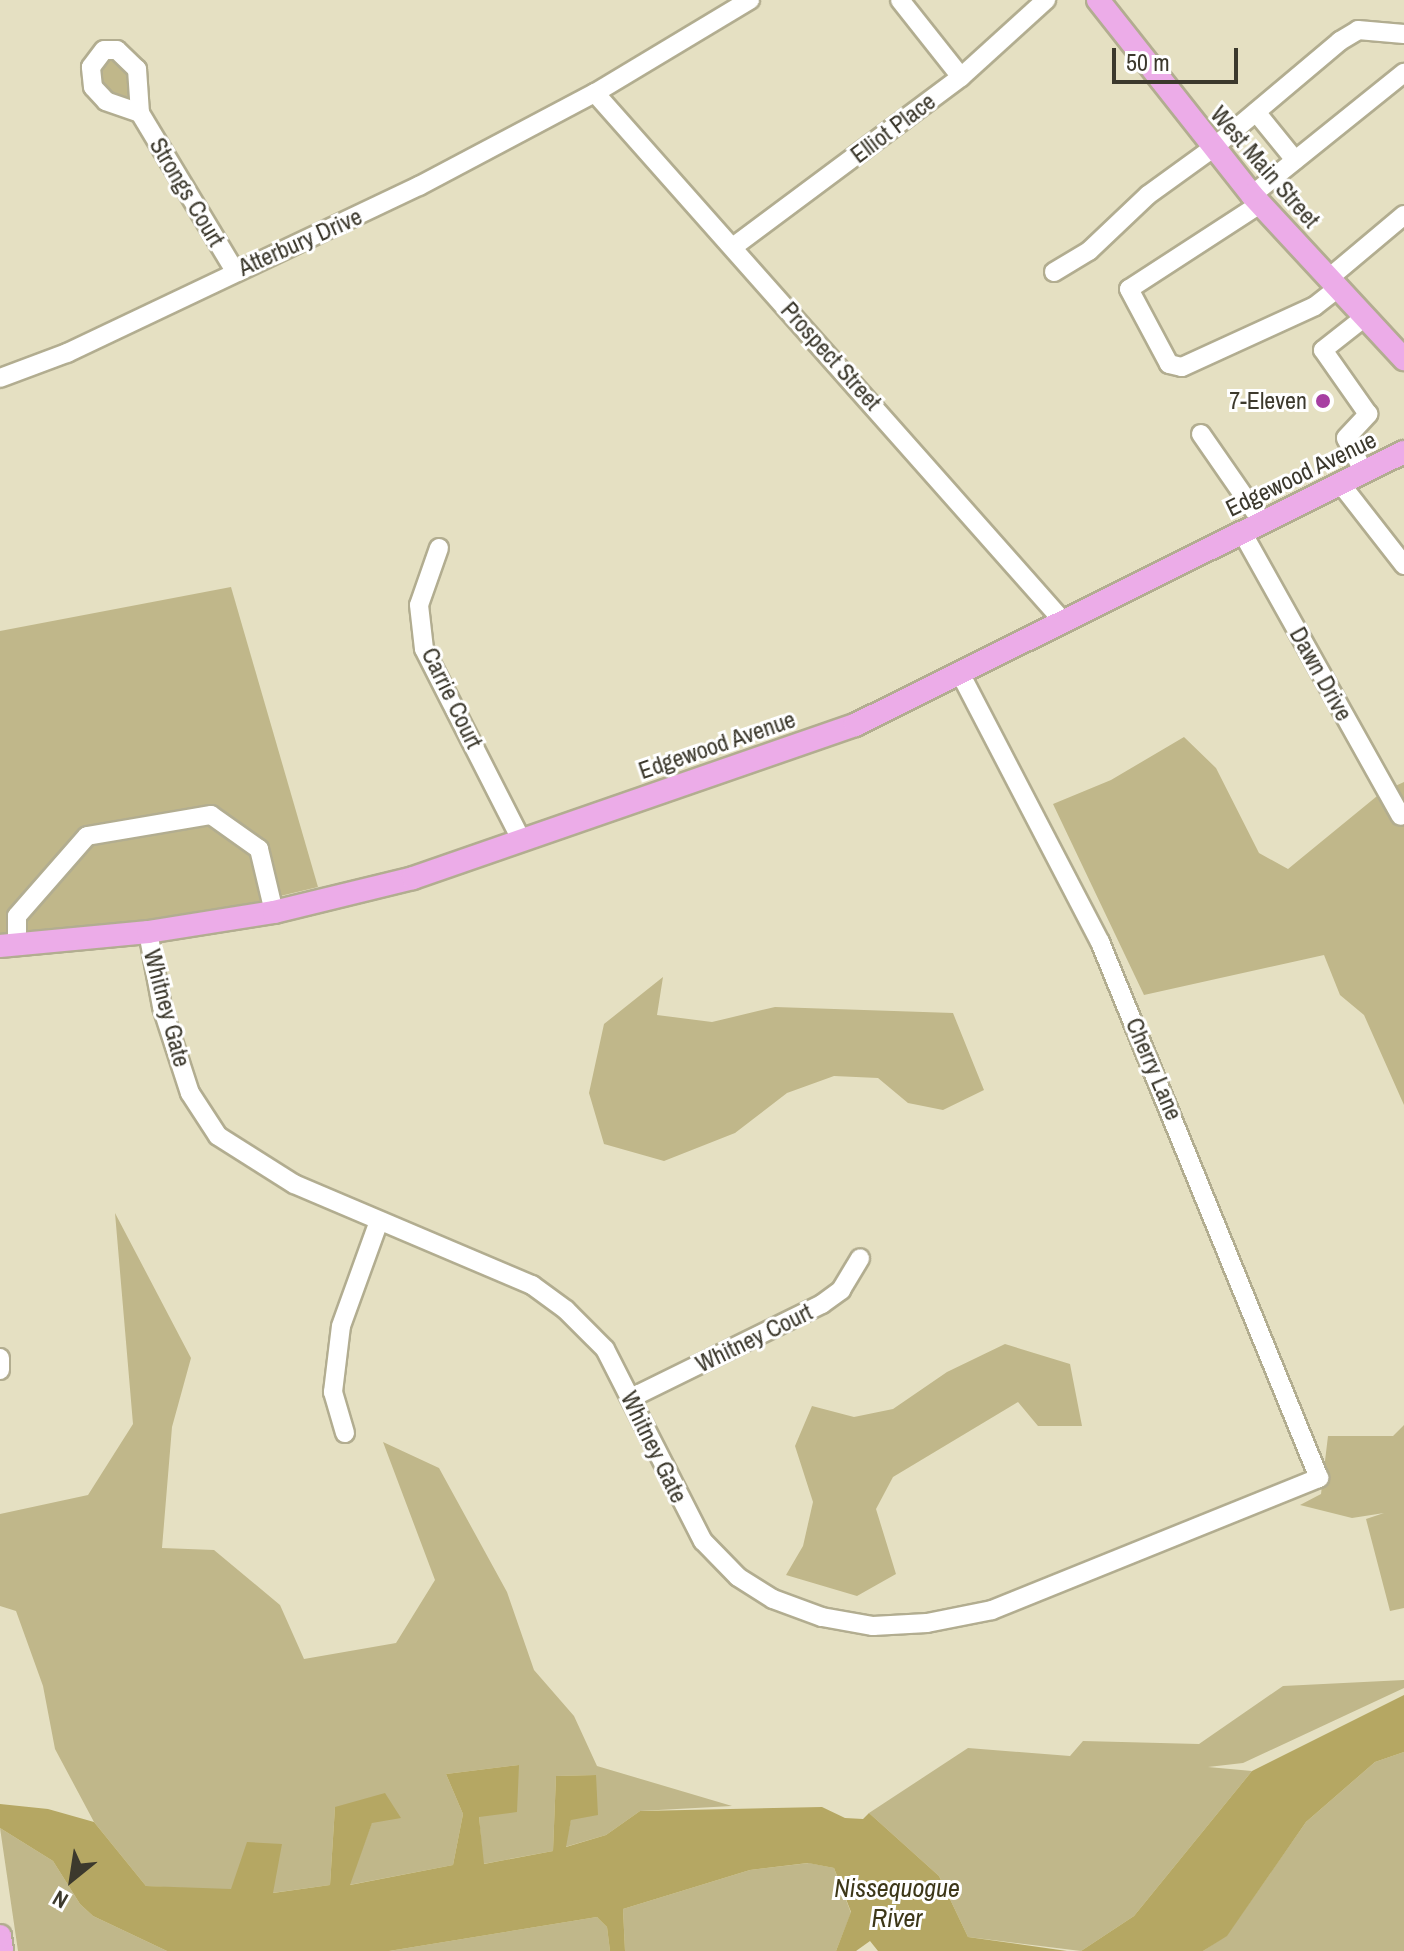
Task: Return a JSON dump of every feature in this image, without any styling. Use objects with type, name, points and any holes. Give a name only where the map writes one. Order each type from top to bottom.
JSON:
[{"type":"main road","name":"West Main Street","points":[[1098,0],[1256,199],[1404,359]]},
{"type":"main road","name":"Edgewood Avenue","points":[[9,945],[148,932],[274,912],[413,878],[855,725],[1404,452]]},
{"type":"main road","points":[[0,1936],[2,1951]]},
{"type":"street","name":"Atterbury Drive","points":[[0,378],[67,353],[419,186],[595,93],[750,0]]},
{"type":"street","points":[[900,0],[961,77]]},
{"type":"street","name":"Elliot Place","points":[[733,247],[961,77],[1046,0]]},
{"type":"street","points":[[1054,272],[1089,251],[1148,195],[1213,148],[1358,30],[1404,34]]},
{"type":"street","points":[[1404,73],[1295,160],[1256,199],[1129,289],[1169,364],[1182,367],[1315,306],[1334,283],[1404,215]]},
{"type":"street","name":"Prospect Street","points":[[595,93],[1063,621]]},
{"type":"street","points":[[1256,112],[1295,160]]},
{"type":"street","name":"Strongs Court","points":[[140,113],[235,271]]},
{"type":"street","points":[[1364,472],[1346,438],[1368,414],[1323,350],[1365,317]]},
{"type":"street","name":"Dawn Drive","points":[[1201,434],[1401,816]]},
{"type":"street","points":[[1340,483],[1404,565]]},
{"type":"street","name":"Carrie Court","points":[[439,548],[419,605],[424,649],[522,841]]},
{"type":"street","name":"Cherry Lane","points":[[960,673],[1100,942],[1319,1478]]},
{"type":"street","points":[[9,945],[17,916],[87,836],[211,815],[259,849],[274,912]]},
{"type":"street","name":"Whitney Gate","points":[[148,932],[162,1007],[190,1093],[218,1136],[294,1184],[532,1285],[605,1349],[703,1541],[738,1577],[773,1599],[822,1617],[873,1626],[927,1623],[992,1610],[1319,1478]]},
{"type":"street","points":[[345,1433],[333,1392],[341,1326],[379,1221]]},
{"type":"street","name":"Whitney Court","points":[[631,1398],[822,1304],[841,1290],[860,1258]]},
{"type":"street","points":[[0,1358],[0,1370]]},
{"type":"shaded area","points":[[108,52],[132,75],[135,105],[104,95],[98,66]]},
{"type":"shaded area","points":[[231,587],[318,887],[208,913],[0,935],[0,631]]},
{"type":"shaded area","points":[[1184,737],[1216,768],[1259,853],[1288,869],[1382,792],[1404,782],[1404,1105],[1364,1015],[1340,995],[1324,955],[1144,995],[1053,804],[1111,780]]},
{"type":"shaded area","points":[[663,977],[657,1015],[712,1022],[775,1007],[953,1013],[984,1090],[943,1110],[908,1103],[878,1078],[834,1076],[787,1093],[735,1133],[664,1161],[604,1144],[589,1093],[604,1024]]},
{"type":"shaded area","points":[[115,1213],[191,1358],[172,1427],[162,1548],[214,1550],[280,1605],[304,1659],[396,1643],[435,1580],[383,1442],[439,1468],[507,1592],[534,1670],[574,1716],[597,1766],[732,1806],[640,1811],[606,1835],[565,1847],[571,1819],[596,1775],[556,1776],[553,1851],[483,1864],[479,1816],[519,1765],[446,1774],[463,1814],[453,1865],[349,1885],[372,1822],[335,1807],[330,1885],[272,1893],[146,1886],[94,1822],[55,1749],[43,1686],[16,1611],[0,1606],[0,1514],[88,1495],[133,1424]]},
{"type":"shaded area","points":[[1005,1344],[1070,1364],[1082,1426],[1038,1426],[1018,1402],[893,1477],[876,1509],[896,1574],[857,1596],[786,1575],[803,1546],[813,1502],[795,1446],[812,1406],[854,1417],[893,1409],[947,1372]]},
{"type":"shaded area","points":[[1404,1425],[1404,1608],[1390,1611],[1366,1519],[1384,1513],[1352,1518],[1300,1505],[1321,1494],[1328,1436],[1393,1436]]},
{"type":"shaded area","points":[[1404,1680],[1404,1688],[1243,1763],[1208,1767],[1252,1771],[1134,1916],[1081,1951],[968,1937],[939,1876],[869,1813],[968,1748],[1070,1756],[1083,1741],[1199,1744],[1283,1686]]},
{"type":"shaded area","points":[[1404,1752],[1404,1951],[1203,1951],[1227,1935],[1306,1822],[1375,1762]]},
{"type":"shaded area","points":[[0,1828],[53,1861],[80,1904],[93,1916],[167,1951],[18,1951]]},
{"type":"shaded area","points":[[809,1863],[834,1868],[851,1913],[836,1951],[625,1951],[623,1909],[750,1870]]},
{"type":"shaded area","points":[[597,1917],[607,1927],[610,1951],[389,1951]]},
{"type":"water","points":[[1404,1695],[1404,1752],[1375,1762],[1306,1822],[1227,1936],[1203,1951],[1081,1951],[1134,1916],[1252,1771]]},
{"type":"water","name":"Nissequogue River","points":[[519,1765],[517,1812],[479,1817],[484,1864],[553,1851],[556,1776],[596,1775],[598,1815],[571,1820],[566,1847],[606,1835],[640,1811],[822,1807],[845,1818],[863,1819],[869,1813],[939,1876],[968,1937],[1067,1951],[878,1951],[870,1941],[856,1951],[836,1951],[851,1912],[834,1868],[808,1863],[750,1870],[623,1909],[625,1951],[610,1951],[607,1927],[597,1917],[389,1951],[167,1951],[93,1916],[80,1904],[53,1861],[0,1828],[0,1804],[48,1809],[94,1822],[146,1886],[231,1889],[247,1842],[282,1844],[273,1893],[330,1885],[335,1807],[385,1793],[401,1818],[372,1823],[350,1885],[453,1865],[463,1814],[446,1774]]},
{"type":"place","name":"7-Eleven","points":[[1323,401]]}]
